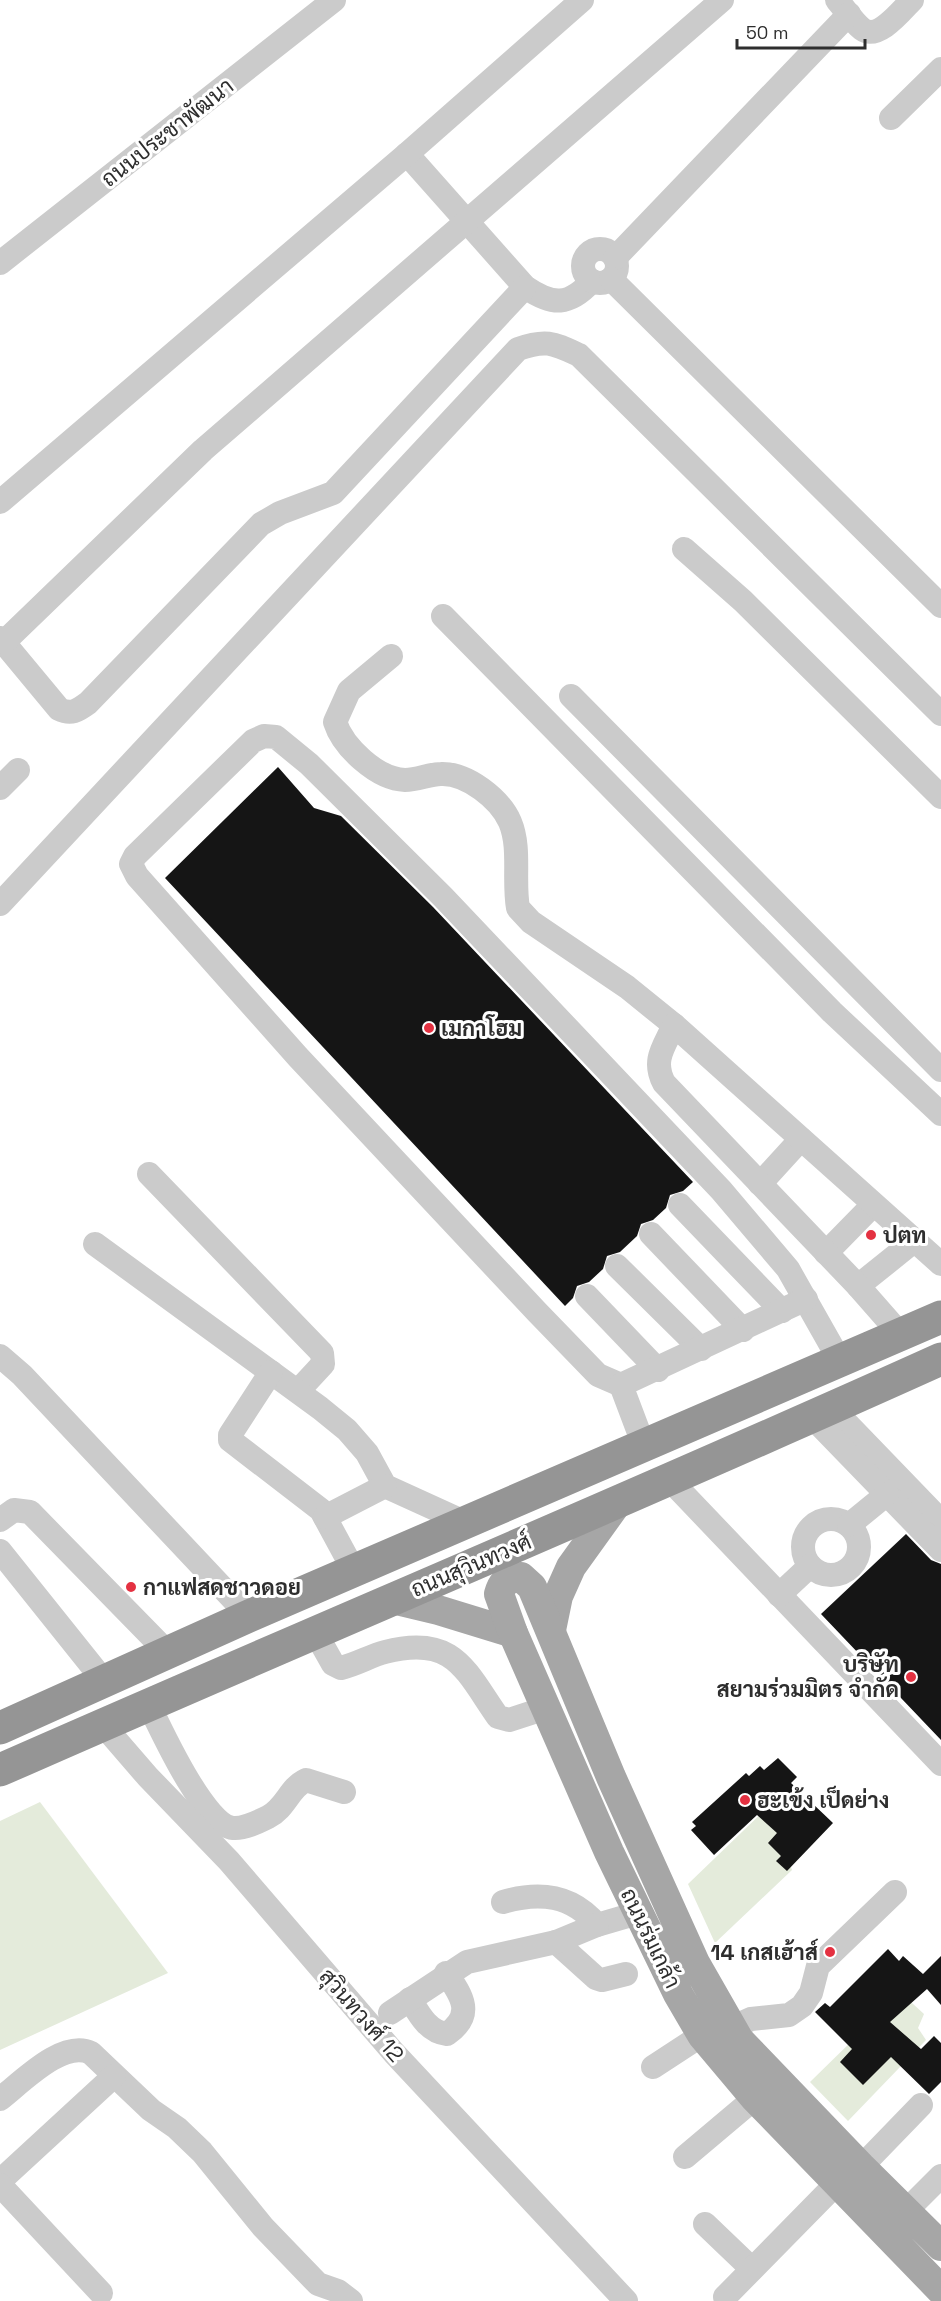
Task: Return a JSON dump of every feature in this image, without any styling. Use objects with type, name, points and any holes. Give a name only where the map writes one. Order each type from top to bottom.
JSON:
[{"type":"highway","name":"ถนนสุวินทวงศ์","points":[[0,1728],[464,1522],[941,1317]]},
{"type":"highway","name":"ถนนสุวินทวงศ์","points":[[0,1770],[617,1503],[941,1359]]},
{"type":"main road","points":[[551,1630],[558,1596],[571,1567],[617,1503]]},
{"type":"main road","name":"ถนนร่มเกล้า","points":[[941,2246],[906,2211],[849,2175],[755,2098],[702,2035],[638,1913],[513,1634],[499,1594],[504,1583],[515,1577],[521,1577],[529,1582],[611,1777],[695,1963],[739,2040],[849,2175],[941,2290]]},
{"type":"main road","points":[[392,1599],[438,1610],[513,1634]]},
{"type":"street","name":"ถนนประชาพัฒนา","points":[[0,263],[334,0]]},
{"type":"street","points":[[0,502],[407,154],[582,0]]},
{"type":"street","points":[[525,287],[333,493],[280,513],[261,524],[88,703],[77,711],[67,713],[59,709],[2,640],[203,450],[722,0]]},
{"type":"street","points":[[407,154],[525,287],[541,298],[564,300],[580,294],[606,272],[843,7],[863,30],[870,32],[889,24],[912,0]]},
{"type":"street","points":[[891,118],[941,69]]},
{"type":"street","points":[[606,272],[941,606]]},
{"type":"street","points":[[0,904],[518,349],[538,342],[553,343],[579,355],[941,714]]},
{"type":"street","points":[[684,549],[742,601],[941,797]]},
{"type":"street","points":[[443,616],[787,966],[941,1114]]},
{"type":"street","points":[[391,656],[349,691],[335,722],[338,732],[357,755],[385,774],[404,780],[443,773],[465,779],[481,789],[509,821],[515,839],[518,908],[531,922],[627,987],[674,1025],[941,1264]]},
{"type":"street","points":[[571,696],[941,1070]]},
{"type":"street","points":[[806,1299],[658,1370],[621,1385],[598,1375],[298,1058],[137,876],[131,864],[135,856],[253,741],[264,736],[276,737],[309,764],[434,889],[721,1190],[772,1248],[806,1299],[840,1361]]},
{"type":"street","points":[[587,764],[613,739]]},
{"type":"street","points":[[0,788],[18,770]]},
{"type":"street","points":[[656,833],[680,807]]},
{"type":"street","points":[[787,966],[813,942]]},
{"type":"street","points":[[674,1025],[657,1062],[657,1069],[664,1083],[858,1286],[901,1335]]},
{"type":"street","points":[[760,1184],[801,1138]]},
{"type":"street","points":[[149,1174],[322,1353],[323,1364],[298,1391]]},
{"type":"street","points":[[680,1205],[782,1311]]},
{"type":"street","points":[[826,1253],[873,1205]]},
{"type":"street","points":[[651,1234],[743,1330]]},
{"type":"street","points":[[858,1286],[914,1241]]},
{"type":"street","points":[[95,1244],[298,1391],[357,1441],[367,1452],[385,1486],[464,1522]]},
{"type":"street","points":[[617,1266],[701,1349]]},
{"type":"street","points":[[587,1296],[658,1370]]},
{"type":"street","points":[[0,1356],[22,1375],[249,1616]]},
{"type":"street","points":[[271,1372],[230,1435],[230,1440],[321,1510],[354,1571]]},
{"type":"street","points":[[621,1385],[644,1446]]},
{"type":"street","points":[[822,1413],[887,1494],[941,1550]]},
{"type":"street","points":[[822,1413],[941,1521]]},
{"type":"street","points":[[669,1479],[941,1764]]},
{"type":"street","points":[[325,1517],[385,1486]]},
{"type":"street","points":[[849,1525],[887,1494]]},
{"type":"street","points":[[0,1520],[14,1510],[30,1512],[168,1653]]},
{"type":"street","points":[[826,1519],[842,1521],[849,1525],[859,1541],[859,1550],[852,1567],[844,1573],[826,1575],[810,1566],[805,1559],[803,1542],[811,1527],[826,1519]]},
{"type":"street","points":[[0,1551],[104,1681]]},
{"type":"street","points":[[778,1595],[810,1566]]},
{"type":"street","points":[[315,1632],[333,1664],[341,1668],[408,1647],[435,1650],[452,1657],[465,1667],[498,1717],[509,1720],[546,1708]]},
{"type":"street","points":[[149,1705],[177,1762],[199,1797],[217,1821],[231,1828],[244,1827],[278,1812],[298,1784],[306,1780],[344,1792]]},
{"type":"street","name":"สุวินทวงศ์ 12","points":[[103,1725],[148,1777],[229,1861],[394,2053],[626,2301]]},
{"type":"street","points":[[732,2028],[751,2019],[789,2015],[802,2006],[815,1983],[818,1966],[895,1892]]},
{"type":"street","points":[[503,1902],[533,1896],[558,1899],[585,1911],[597,1925]]},
{"type":"street","points":[[390,2013],[446,1974],[478,1958],[556,1942],[597,1925],[638,1913]]},
{"type":"street","points":[[556,1942],[596,1978],[602,1980],[626,1974]]},
{"type":"street","points":[[410,1999],[425,2022],[438,2033],[447,2034],[461,2022],[465,2011],[461,1998],[446,1974]]},
{"type":"street","points":[[653,2067],[702,2035]]},
{"type":"street","points":[[0,2099],[40,2067],[68,2050],[81,2048],[91,2053],[151,2110],[177,2128],[202,2152],[263,2227],[318,2284],[338,2291],[351,2301]]},
{"type":"street","points":[[101,2293],[0,2183],[114,2076]]},
{"type":"street","points":[[685,2157],[755,2098]]},
{"type":"street","points":[[725,2297],[921,2105]]},
{"type":"street","points":[[906,2211],[941,2176]]},
{"type":"street","points":[[705,2224],[752,2269]]},
{"type":"green space","points":[[40,1802],[168,1973],[0,2050],[0,1821]]},
{"type":"green space","points":[[769,1806],[792,1870],[715,1943],[688,1884]]},
{"type":"green space","points":[[901,1993],[924,2014],[918,2028],[926,2040],[848,2121],[810,2082]]},
{"type":"building","name":"เมกาโฮม","points":[[278,767],[314,808],[341,816],[433,907],[693,1182],[683,1191],[670,1195],[666,1208],[653,1220],[641,1224],[637,1236],[620,1252],[607,1256],[603,1269],[589,1282],[577,1286],[573,1298],[565,1306],[165,878]]},
{"type":"building","name":"บริษัท สยามร่วมมิตร จำกัด","points":[[906,1534],[931,1560],[941,1564],[941,1740],[821,1614]]},
{"type":"building","points":[[778,1758],[797,1777],[791,1783],[833,1823],[787,1871],[776,1861],[781,1856],[768,1843],[777,1833],[757,1815],[714,1855],[691,1830],[696,1826],[692,1822],[746,1773],[749,1776],[760,1766],[764,1770]]},
{"type":"building","points":[[888,1949],[899,1961],[903,1956],[923,1974],[941,1956],[941,2005],[927,1989],[890,2022],[921,2049],[934,2036],[941,2043],[941,2082],[929,2094],[891,2057],[863,2085],[840,2062],[852,2049],[815,2012],[825,2003],[830,2007]]},
{"type":"place","name":"เมกาโฮม","points":[[429,1028]]},
{"type":"place","name":"ปตท","points":[[871,1235]]},
{"type":"place","name":"กาแฟสดชาวดอย","points":[[131,1587]]},
{"type":"place","name":"บริษัท สยามร่วมมิตร จำกัด","points":[[911,1677]]},
{"type":"place","name":"ฮะเข้ง เป็ดย่าง","points":[[745,1800]]},
{"type":"place","name":"14 เกสเฮ้าส์","points":[[830,1952]]}]
